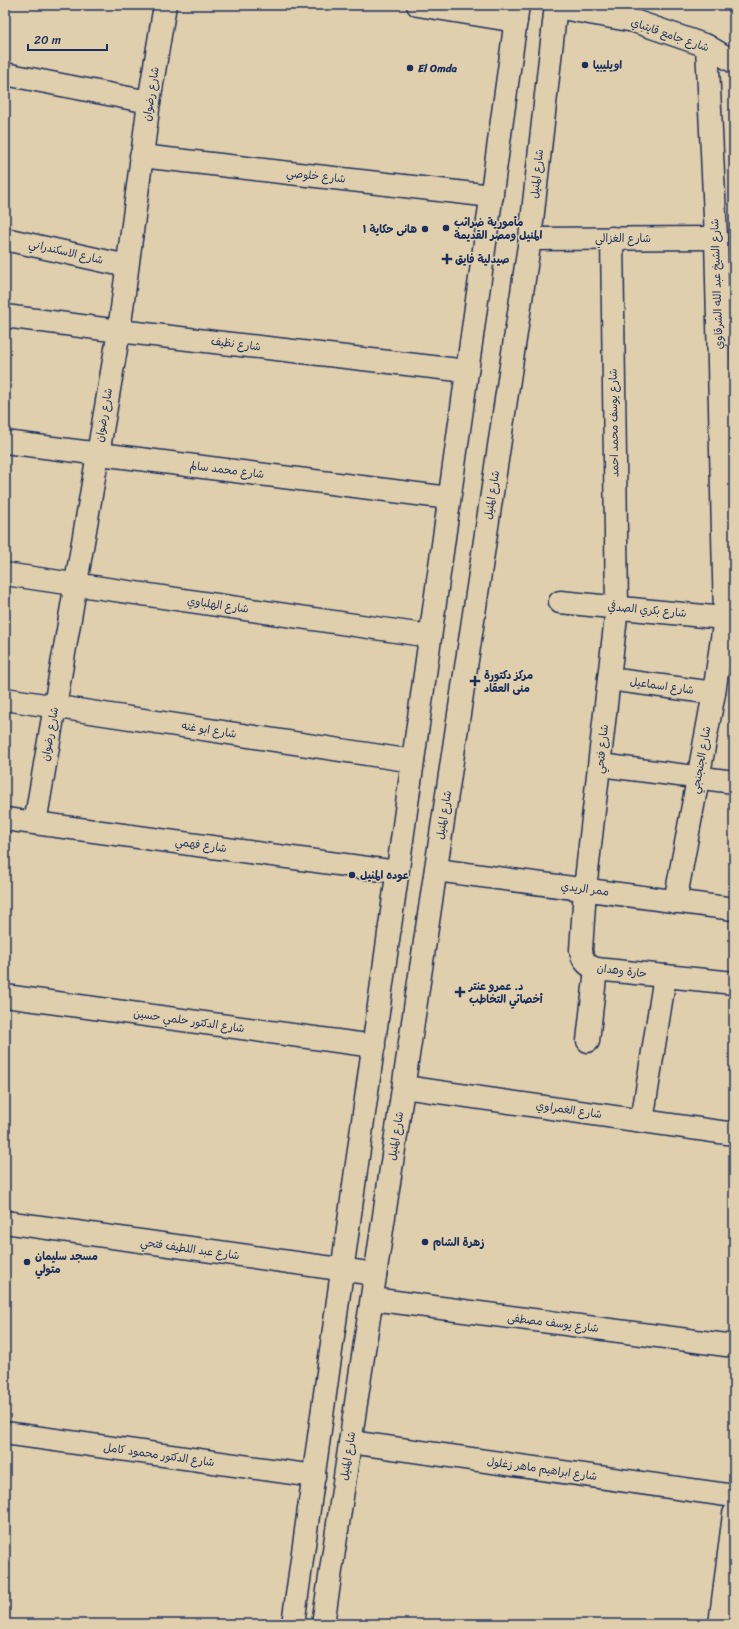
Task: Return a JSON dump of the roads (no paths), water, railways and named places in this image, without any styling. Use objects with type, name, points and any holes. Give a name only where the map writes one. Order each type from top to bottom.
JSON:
[{"type":"street","name":"شارع رضوان","points":[[35,823],[118,331],[149,102],[165,5]]},
{"type":"street","points":[[293,1624],[517,13],[418,5]]},
{"type":"street","name":"شارع جامع قايتباي","points":[[556,6],[634,22],[707,46],[734,62]]},
{"type":"street","name":"شارع المنيل","points":[[323,1624],[530,239],[556,6]]},
{"type":"street","name":"شارع الشيخ عبد الله الشرقاوي","points":[[707,46],[716,238],[730,618]]},
{"type":"street","points":[[5,74],[149,102]]},
{"type":"street","name":"شارع خلوصي","points":[[142,156],[492,196]]},
{"type":"street","name":"شارع يوسف محمد احمد","points":[[612,238],[617,608]]},
{"type":"street","name":"شارع الغزالي","points":[[530,239],[716,238]]},
{"type":"street","name":"شارع الاسكندراني","points":[[5,239],[127,266]]},
{"type":"street","name":"شارع نظيف","points":[[5,316],[118,331],[467,371]]},
{"type":"street","name":"شارع محمد سالم","points":[[5,442],[449,498]]},
{"type":"street","name":"شارع الهلباوي","points":[[5,574],[430,636]]},
{"type":"street","name":"شارع بكري الصدفي","points":[[560,602],[730,618]]},
{"type":"street","name":"شارع فتحي","points":[[585,889],[617,608]]},
{"type":"street","name":"شارع الجنجنجي","points":[[675,902],[714,693],[730,618]]},
{"type":"street","name":"شارع اسماعيل","points":[[609,678],[714,693]]},
{"type":"street","name":"شارع ابو غنه","points":[[5,698],[413,761]]},
{"type":"street","points":[[600,765],[734,782]]},
{"type":"street","name":"شارع فهمي","points":[[5,819],[397,872]]},
{"type":"street","name":"ممر الريدي","points":[[436,870],[734,909]]},
{"type":"street","name":"حارة وهدان","points":[[585,889],[581,950],[582,956],[590,966],[596,968],[734,983]]},
{"type":"street","points":[[588,1041],[596,968]]},
{"type":"street","points":[[642,1121],[665,976]]},
{"type":"street","name":"شارع الدكتور حلمي حسين","points":[[5,996],[374,1046]]},
{"type":"street","name":"شارع الغمراوي","points":[[404,1087],[734,1134]]},
{"type":"street","name":"شارع عبد اللطيف فتحي","points":[[5,1222],[376,1274]]},
{"type":"street","name":"شارع يوسف مصطفى","points":[[372,1299],[734,1346]]},
{"type":"street","name":"شارع الدكتور محمود كامل","points":[[5,1433],[314,1476]]},
{"type":"street","name":"شارع ابراهيم ماهر زغلول","points":[[350,1442],[734,1496]]},
{"type":"street","points":[[720,1624],[734,1514]]},
{"type":"place","name":"اويليبيا","points":[[585,65]]},
{"type":"place","name":"El Omda","points":[[410,68]]},
{"type":"place","name":"مأمورية ضرائب المنيل ومصر القديمة","points":[[446,228]]},
{"type":"place","name":"هانى حكاية ١","points":[[425,229]]},
{"type":"place","name":"صيدلية فايق","points":[[447,259]]},
{"type":"place","name":"مركز دكتورة منى العقاد","points":[[475,681]]},
{"type":"place","name":"عوده المنيل","points":[[352,875]]},
{"type":"place","name":"د. عمرو عنتر أخصائي التخاطب","points":[[460,992]]},
{"type":"place","name":"زهرة الشام","points":[[425,1242]]},
{"type":"place","name":"مسجد سليمان متولي","points":[[27,1262]]}]
